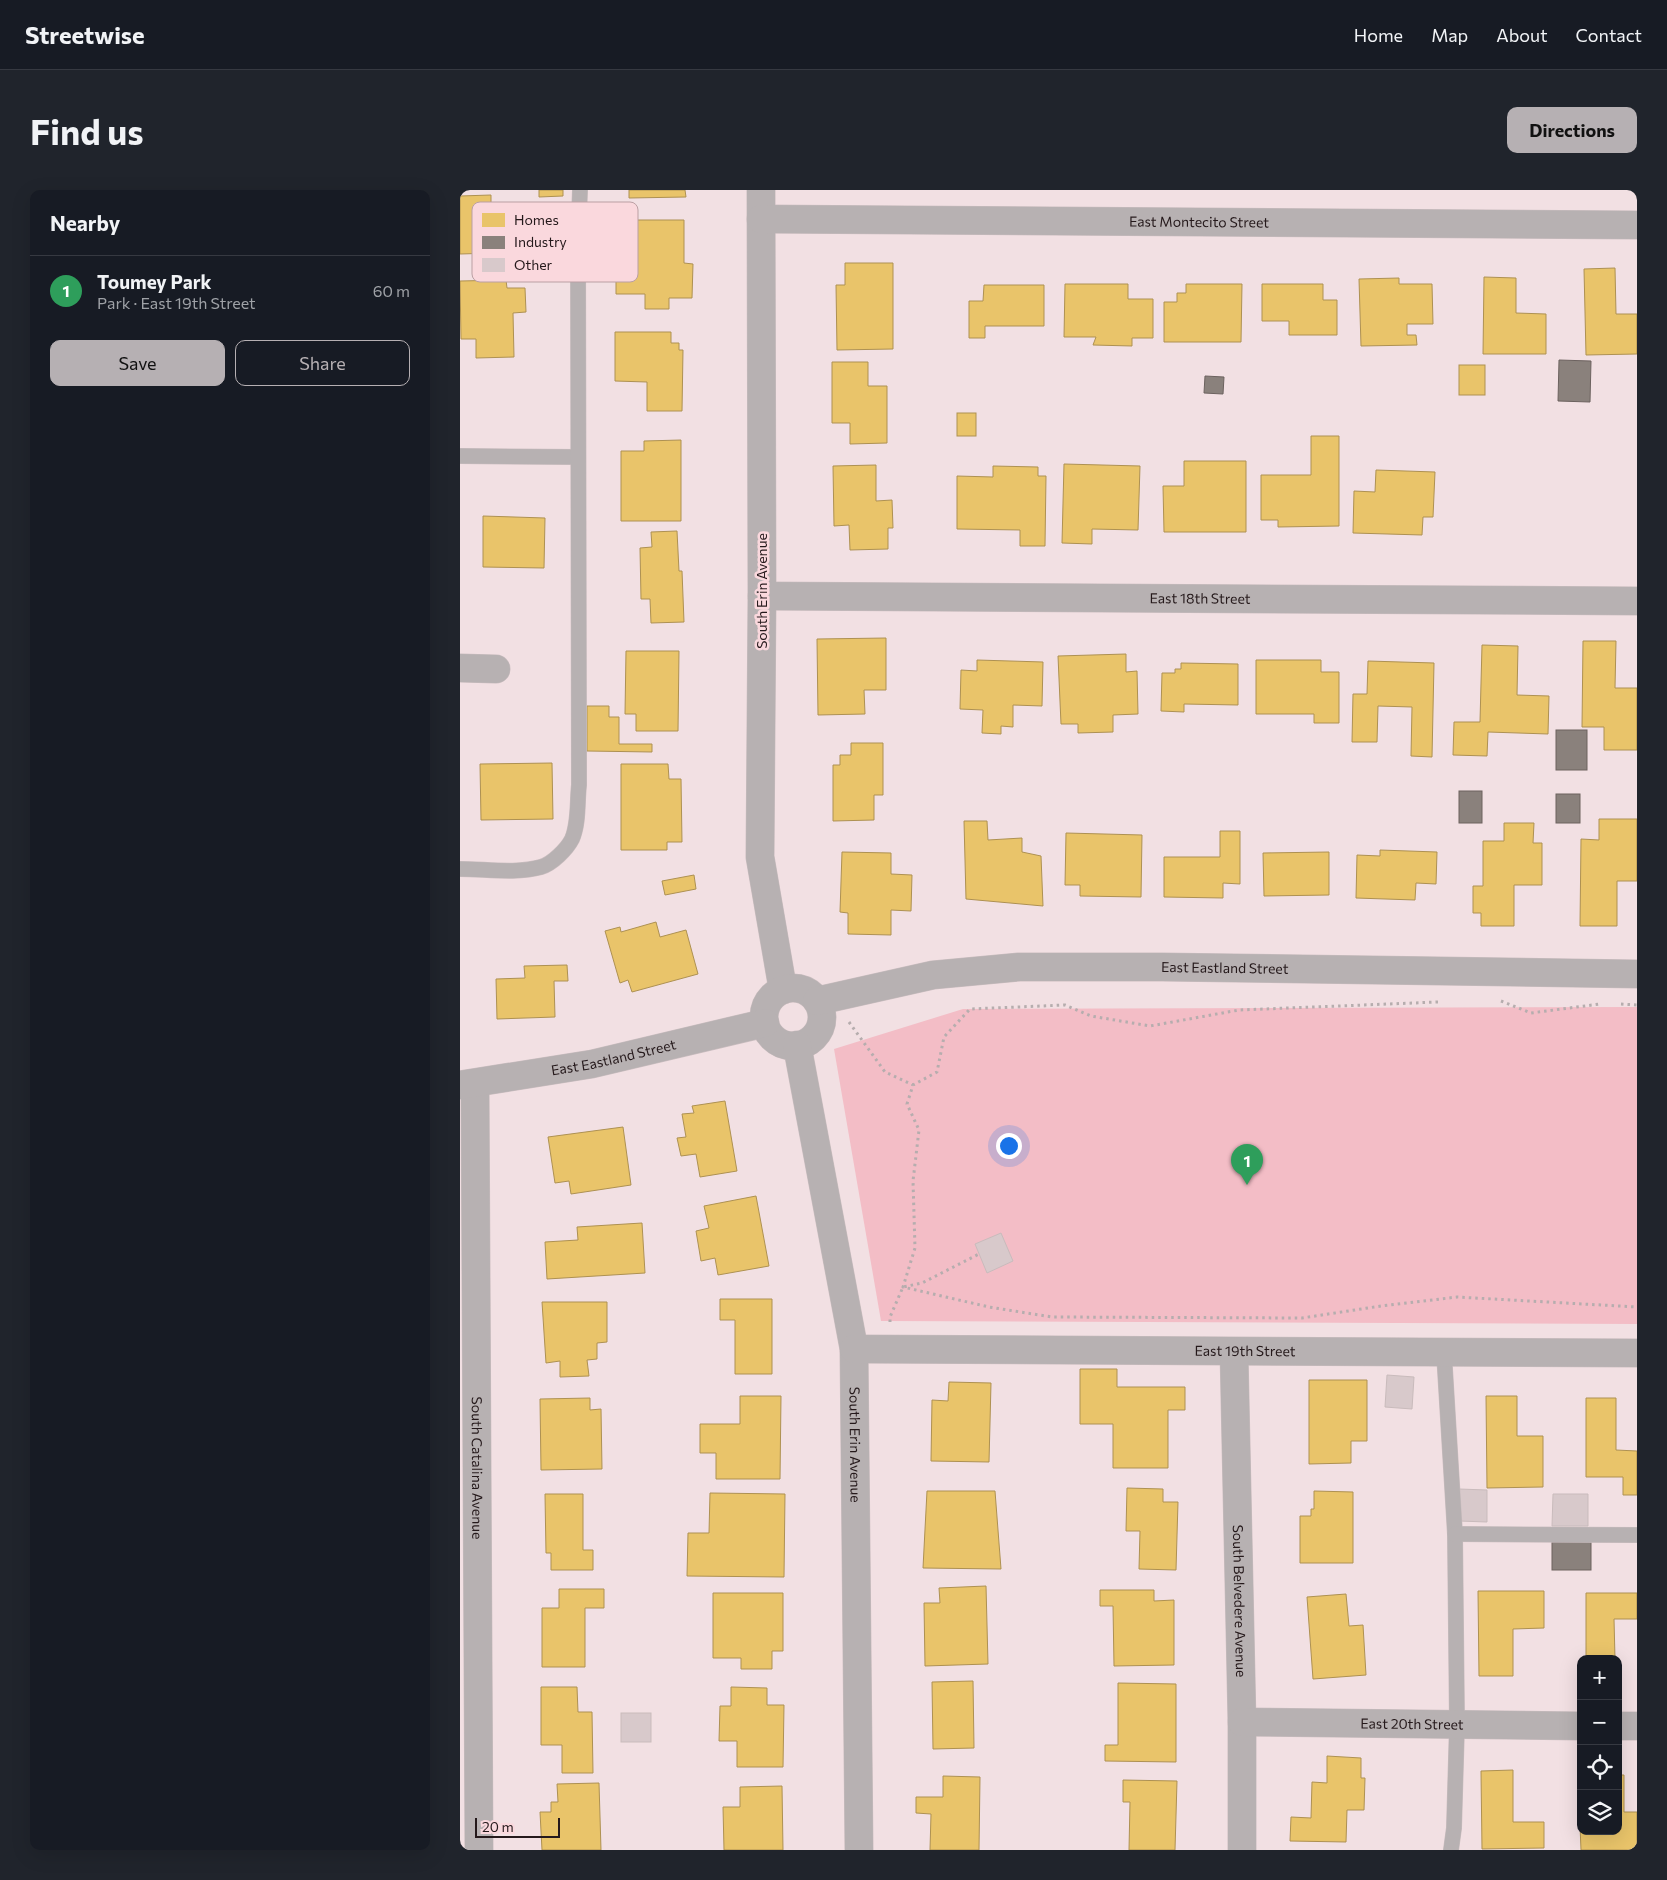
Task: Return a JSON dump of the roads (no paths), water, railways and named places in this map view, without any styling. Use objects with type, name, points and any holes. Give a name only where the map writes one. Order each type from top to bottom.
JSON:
[{"type":"street","name":"South Erin Avenue","points":[[761,190],[762,596],[760,857],[783,990]]},
{"type":"street","name":"East Montecito Street","points":[[761,219],[1637,224]]},
{"type":"street","name":"East 18th Street","points":[[762,596],[1637,601]]},
{"type":"street","points":[[460,668],[496,669]]},
{"type":"street","name":"East Eastland Street","points":[[824,1000],[933,975],[1019,967],[1162,967],[1637,974]]},
{"type":"street","points":[[799,988],[824,1000],[821,1007],[821,1025],[811,1040],[797,1045],[784,1044],[776,1040],[770,1033],[764,1016],[766,1006],[772,998],[783,990],[799,988]]},
{"type":"street","name":"East Eastland Street","points":[[468,1085],[592,1064],[765,1022]]},
{"type":"street","name":"South Erin Avenue","points":[[797,1045],[854,1349],[859,1850]]},
{"type":"street","name":"South Catalina Avenue","points":[[468,1085],[479,1850]]},
{"type":"street","name":"East 19th Street","points":[[854,1349],[1637,1353]]},
{"type":"street","name":"South Belvedere Avenue","points":[[1234,1352],[1242,1722],[1242,1850]]},
{"type":"street","name":"East 20th Street","points":[[1242,1722],[1577,1726]]},
{"type":"street","points":[[1622,1726],[1637,1726]]},
{"type":"lane","points":[[460,869],[522,870],[543,867],[560,855],[572,839],[577,815],[579,785],[578,282]]},
{"type":"lane","points":[[460,456],[578,457]]},
{"type":"lane","points":[[1444,1353],[1456,1534],[1458,1725],[1454,1828],[1451,1850]]},
{"type":"lane","points":[[1456,1534],[1637,1536]]},
{"type":"place","name":"Toumey Park","points":[[1247,1185]]}]
